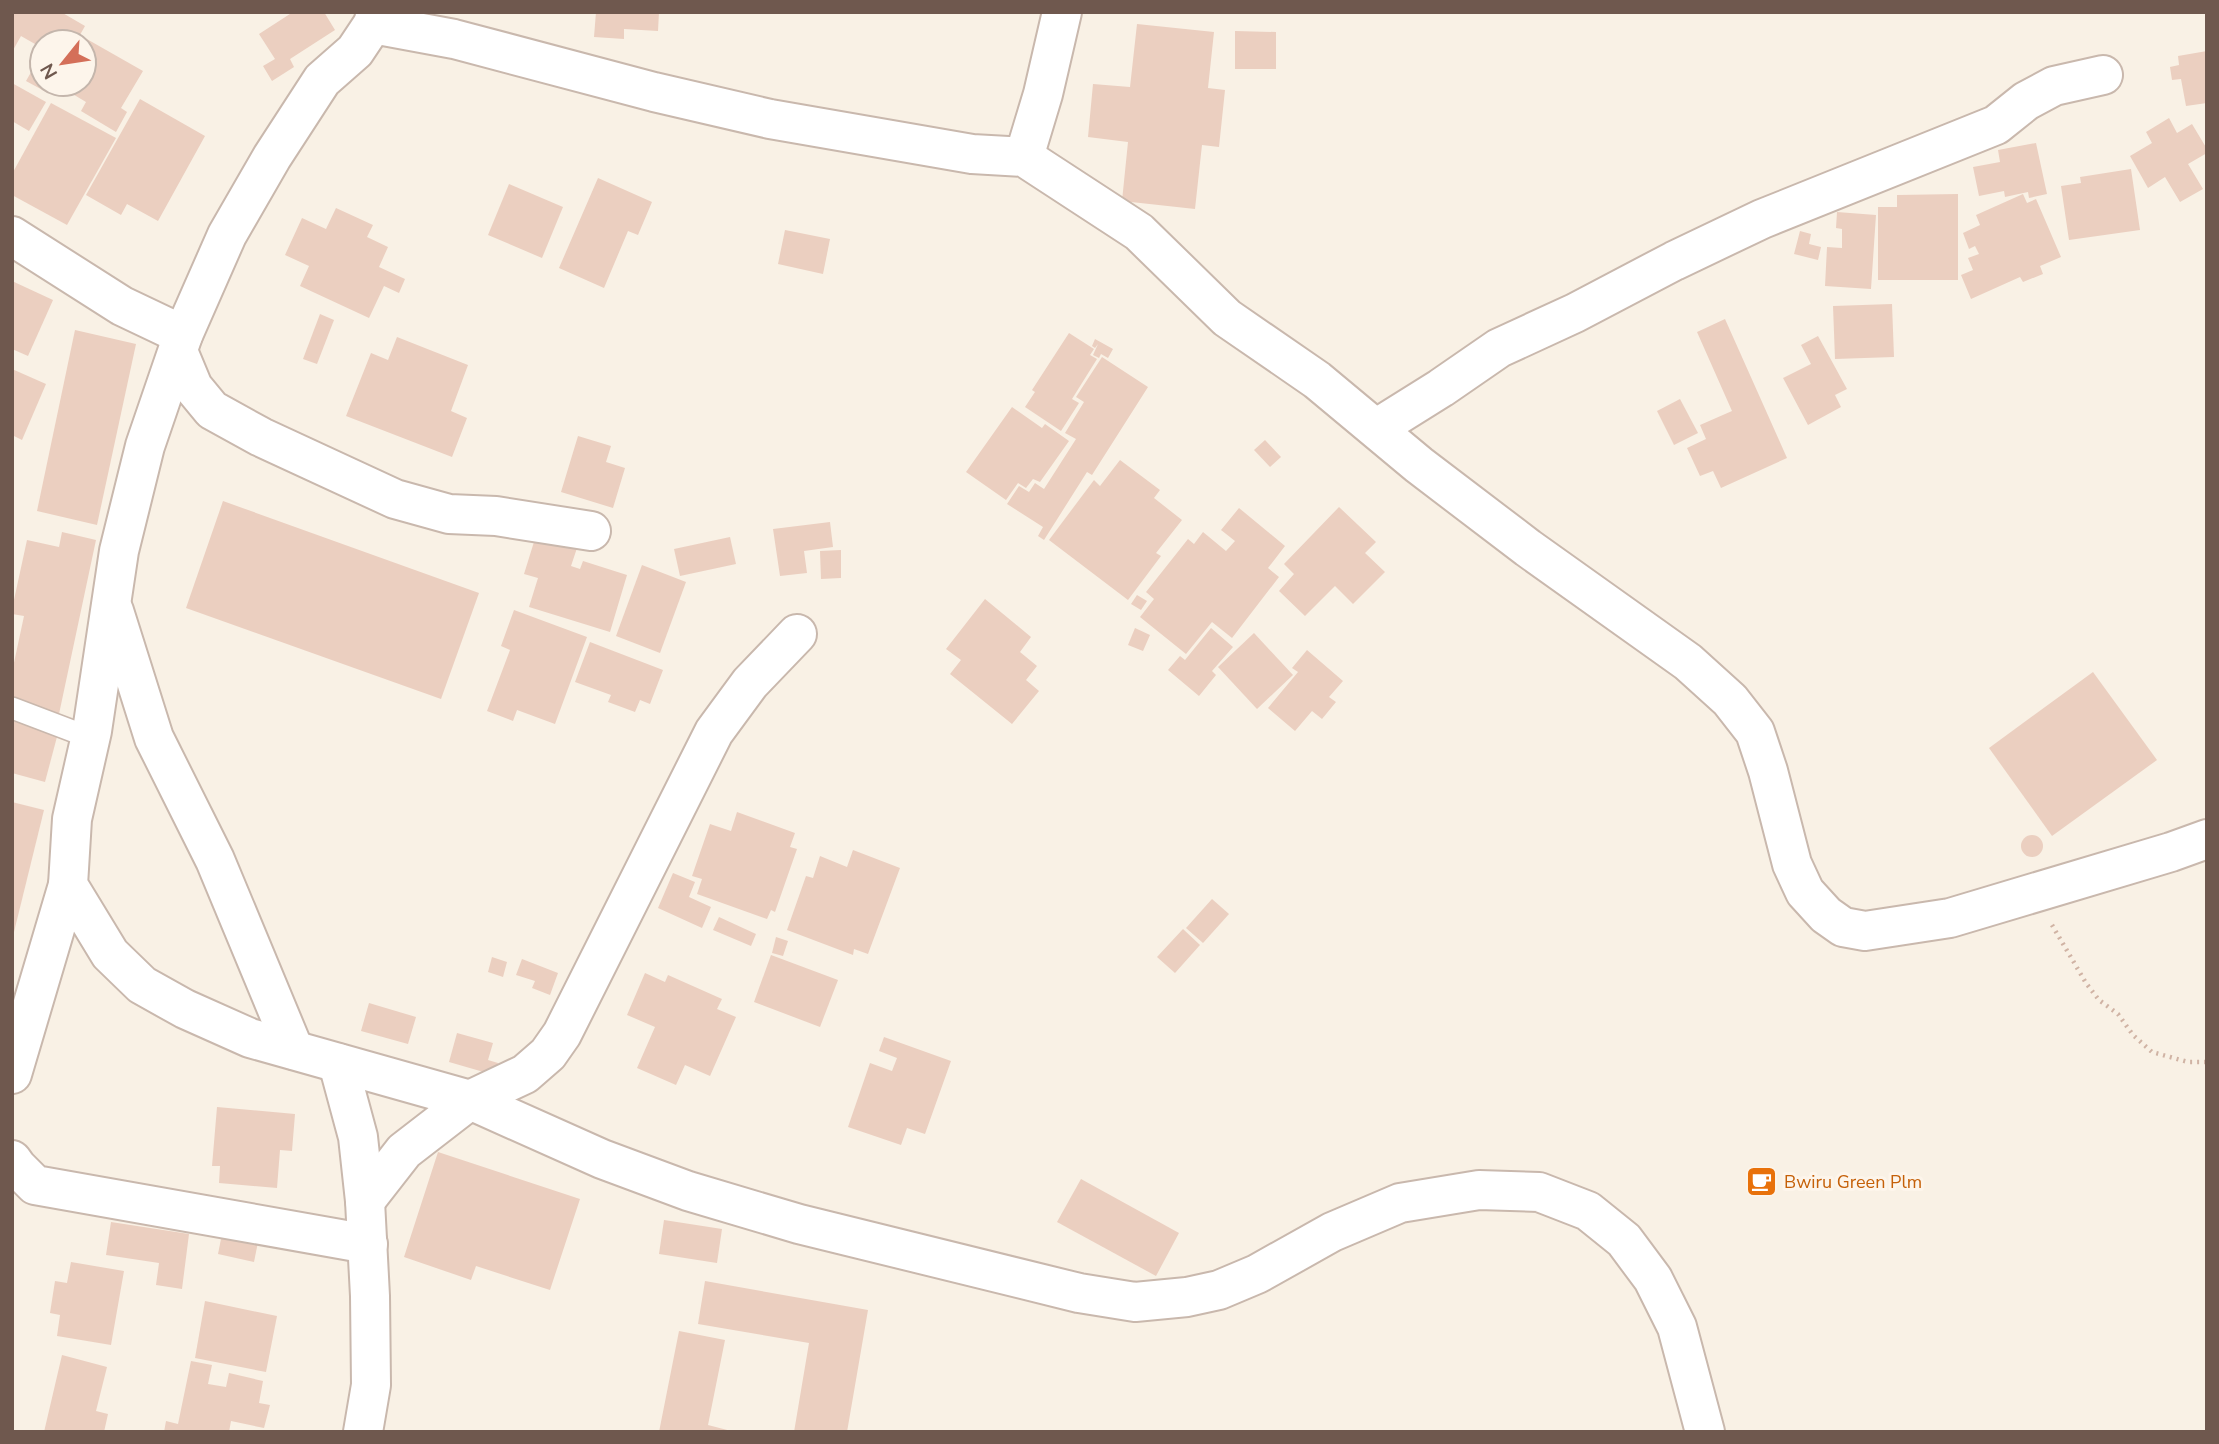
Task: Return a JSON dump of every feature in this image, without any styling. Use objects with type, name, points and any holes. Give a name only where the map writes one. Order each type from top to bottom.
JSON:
[{"type":"street","points":[[1024,157],[1043,94],[1062,12]]},
{"type":"street","points":[[12,1074],[68,885],[72,819],[91,737],[119,551],[145,446],[180,343],[227,235],[272,157],[322,80],[355,51],[374,18],[654,92],[770,119],[972,154],[1024,157],[1139,232],[1227,318],[1317,380],[1419,465],[1528,548],[1688,662],[1730,700],[1755,732],[1792,864],[1805,892],[1826,915],[1843,927],[1865,931],[1950,918],[2207,839]]},
{"type":"street","points":[[1377,428],[1499,348],[1575,313],[1674,261],[1762,219],[1996,124],[2026,101],[2054,86],[2102,75]]},
{"type":"street","points":[[12,236],[180,343],[193,387],[212,410],[261,436],[395,499],[449,514],[496,516],[592,531]]},
{"type":"street","points":[[111,602],[154,738],[215,860],[294,1050]]},
{"type":"street","points":[[365,1201],[404,1151],[470,1100],[525,1073],[548,1054],[562,1034],[714,732],[750,683],[797,634]]},
{"type":"street","points":[[68,885],[110,954],[142,985],[185,1009],[250,1038],[470,1100],[602,1159],[688,1191],[799,1224],[1079,1293],[1135,1302],[1187,1297],[1219,1290],[1257,1274],[1332,1232],[1400,1203],[1479,1190],[1539,1192],[1588,1211],[1624,1240],[1653,1279],[1677,1327],[1705,1432]]},
{"type":"street","points":[[338,1063],[358,1137],[368,1244],[370,1385],[363,1432]]},
{"type":"street","points":[[12,1160],[35,1185],[368,1244]]},
{"type":"lane","points":[[12,708],[91,737]]},
{"type":"path","points":[[2034,893],[2086,983],[2099,1000],[2118,1014],[2133,1035],[2152,1052],[2188,1062],[2207,1062]]},
{"type":"building","points":[[12,12],[61,12],[85,26],[28,28],[28,40],[21,36],[12,52]]},
{"type":"building","points":[[293,12],[324,12],[335,30],[290,59],[294,67],[272,81],[263,66],[275,59],[259,34]]},
{"type":"building","points":[[596,12],[659,12],[658,31],[624,29],[624,39],[594,37]]},
{"type":"building","points":[[1137,24],[1214,32],[1208,88],[1225,90],[1219,147],[1202,145],[1195,209],[1122,201],[1128,142],[1088,137],[1093,84],[1130,87]]},
{"type":"building","points":[[1235,31],[1276,32],[1276,69],[1235,69]]},
{"type":"building","points":[[98,45],[143,71],[121,108],[127,112],[116,132],[81,111],[86,102],[79,98],[98,98]]},
{"type":"building","points":[[2207,51],[2207,103],[2186,106],[2181,79],[2172,80],[2170,67],[2179,65],[2178,56]]},
{"type":"building","points":[[12,83],[28,92],[28,98],[39,98],[46,102],[29,131],[12,121]]},
{"type":"building","points":[[140,99],[205,136],[158,221],[127,204],[121,215],[86,195]]},
{"type":"building","points":[[51,103],[116,138],[67,225],[12,195],[12,174]]},
{"type":"building","points":[[2169,118],[2177,133],[2192,124],[2207,149],[2207,153],[2188,164],[2203,189],[2180,202],[2165,177],[2148,188],[2130,156],[2152,143],[2146,132]]},
{"type":"building","points":[[2036,143],[2047,194],[2029,198],[2028,192],[2005,197],[2004,191],[1979,196],[1973,167],[2000,162],[1998,150]]},
{"type":"building","points":[[2131,169],[2140,230],[2069,240],[2061,186],[2081,183],[2080,177]]},
{"type":"building","points":[[598,178],[652,202],[638,235],[628,231],[604,288],[559,268]]},
{"type":"building","points":[[509,184],[563,207],[542,258],[488,235]]},
{"type":"building","points":[[1958,194],[1958,280],[1878,280],[1878,207],[1897,207],[1897,195]]},
{"type":"building","points":[[2023,194],[2027,203],[2036,199],[2061,257],[2040,266],[2043,274],[2023,282],[2020,277],[1971,299],[1961,275],[1973,270],[1968,258],[1979,254],[1975,246],[1969,249],[1963,233],[1980,225],[1976,215]]},
{"type":"building","points":[[336,208],[373,225],[367,237],[388,247],[379,267],[405,279],[399,293],[384,286],[369,318],[300,286],[309,266],[285,255],[302,218],[326,229]]},
{"type":"building","points":[[1837,212],[1876,215],[1871,289],[1825,286],[1827,247],[1842,248],[1842,229],[1836,228]]},
{"type":"building","points":[[785,230],[830,239],[823,274],[778,264]]},
{"type":"building","points":[[1800,231],[1811,234],[1809,244],[1821,247],[1818,260],[1794,254]]},
{"type":"building","points":[[12,281],[53,300],[28,356],[12,349]]},
{"type":"building","points":[[1892,304],[1894,357],[1835,359],[1833,306]]},
{"type":"building","points":[[320,314],[334,320],[317,364],[303,359]]},
{"type":"building","points":[[1725,319],[1787,458],[1721,488],[1713,471],[1700,476],[1687,448],[1706,439],[1700,425],[1732,411],[1697,332]]},
{"type":"building","points":[[75,330],[136,344],[97,525],[37,511]]},
{"type":"building","points":[[1069,333],[1094,349],[1090,355],[1097,359],[1072,399],[1079,403],[1061,431],[1025,407],[1035,392],[1032,390]]},
{"type":"building","points":[[1818,336],[1847,389],[1835,395],[1841,407],[1808,425],[1783,378],[1811,364],[1801,345]]},
{"type":"building","points":[[397,337],[468,365],[451,411],[467,418],[452,457],[346,416],[371,353],[388,360]]},
{"type":"building","points":[[1095,339],[1113,349],[1108,358],[1101,354],[1099,358],[1093,355],[1098,344],[1095,348],[1092,346]]},
{"type":"building","points":[[1102,357],[1148,387],[1092,475],[1087,472],[1044,540],[1038,536],[1043,527],[1007,504],[1019,486],[1029,492],[1035,483],[1044,489],[1076,439],[1065,433],[1084,402],[1076,397]]},
{"type":"building","points":[[12,369],[46,384],[22,440],[12,435]]},
{"type":"building","points":[[1680,399],[1698,433],[1674,445],[1657,411]]},
{"type":"building","points":[[1012,407],[1042,428],[1045,424],[1069,441],[1040,482],[1033,479],[1026,488],[1018,483],[1006,500],[966,472]]},
{"type":"building","points":[[578,436],[611,446],[606,462],[625,468],[613,508],[561,492]]},
{"type":"building","points":[[1265,440],[1281,457],[1270,467],[1254,450]]},
{"type":"building","points":[[1120,460],[1160,490],[1154,498],[1182,520],[1156,553],[1161,556],[1128,600],[1049,540],[1094,480],[1100,486]]},
{"type":"building","points":[[223,501],[479,593],[441,699],[186,608]]},
{"type":"building","points":[[1339,507],[1376,542],[1365,553],[1385,572],[1353,604],[1335,586],[1305,616],[1279,591],[1294,574],[1284,564]]},
{"type":"building","points":[[1239,508],[1285,546],[1268,568],[1279,577],[1232,638],[1212,622],[1186,654],[1140,617],[1154,599],[1146,592],[1188,539],[1194,544],[1203,532],[1226,551],[1235,541],[1221,530]]},
{"type":"building","points":[[830,522],[833,547],[804,551],[807,573],[780,576],[773,529]]},
{"type":"building","points":[[538,529],[579,542],[571,566],[580,569],[583,561],[627,575],[610,632],[529,607],[538,578],[524,574]]},
{"type":"building","points":[[62,532],[96,540],[59,714],[12,704],[12,672],[24,616],[12,614],[12,609],[27,540],[59,547]]},
{"type":"building","points":[[730,537],[736,564],[680,576],[674,549]]},
{"type":"building","points":[[841,550],[841,578],[821,579],[820,551]]},
{"type":"building","points":[[642,565],[686,582],[660,653],[616,636]]},
{"type":"building","points":[[1137,595],[1147,601],[1141,610],[1131,604]]},
{"type":"building","points":[[985,599],[1031,637],[1020,652],[1037,666],[1026,680],[1039,691],[1012,724],[950,674],[961,660],[946,649]]},
{"type":"building","points":[[514,610],[587,637],[555,724],[517,710],[513,721],[487,711],[510,650],[501,646]]},
{"type":"building","points":[[1135,628],[1150,635],[1143,651],[1128,645]]},
{"type":"building","points":[[1211,628],[1233,647],[1212,671],[1216,675],[1199,696],[1168,670],[1180,656],[1185,660]]},
{"type":"building","points":[[1254,633],[1293,675],[1257,709],[1218,667]]},
{"type":"building","points":[[590,642],[663,670],[650,704],[640,700],[635,712],[608,702],[611,695],[575,682]]},
{"type":"building","points":[[1307,650],[1343,681],[1329,697],[1336,702],[1322,719],[1312,711],[1295,731],[1268,708],[1298,672],[1292,668]]},
{"type":"building","points":[[2093,672],[2157,760],[2052,836],[1989,748]]},
{"type":"building","points":[[12,721],[58,733],[45,782],[12,773]]},
{"type":"building","points":[[12,802],[44,810],[13,936],[12,936]]},
{"type":"building","points":[[737,812],[795,833],[790,847],[797,849],[775,912],[771,910],[767,919],[697,894],[702,879],[692,876],[710,824],[731,831]]},
{"type":"building","points":[[2032,835],[2040,838],[2043,846],[2040,854],[2032,857],[2024,854],[2021,846],[2024,838]]},
{"type":"building","points":[[853,850],[900,868],[868,954],[854,949],[853,955],[787,930],[806,876],[813,878],[820,856],[847,867]]},
{"type":"building","points":[[673,873],[695,882],[689,897],[711,907],[702,928],[658,908]]},
{"type":"building","points":[[1212,899],[1229,914],[1203,943],[1186,928]]},
{"type":"building","points":[[719,917],[756,934],[751,946],[713,930]]},
{"type":"building","points":[[1183,929],[1200,945],[1175,973],[1157,957]]},
{"type":"building","points":[[776,937],[788,941],[783,956],[772,953]]},
{"type":"building","points":[[771,955],[838,980],[820,1027],[754,1002]]},
{"type":"building","points":[[492,957],[507,962],[503,977],[488,972]]},
{"type":"building","points":[[522,959],[558,973],[550,995],[532,988],[535,981],[516,975]]},
{"type":"building","points":[[645,973],[665,982],[668,975],[722,999],[717,1009],[736,1017],[710,1076],[685,1065],[676,1085],[637,1068],[655,1027],[627,1015]]},
{"type":"building","points":[[369,1003],[416,1017],[408,1044],[361,1031]]},
{"type":"building","points":[[457,1033],[493,1043],[488,1060],[498,1063],[494,1075],[449,1062]]},
{"type":"building","points":[[884,1037],[951,1061],[925,1134],[907,1128],[901,1145],[848,1127],[870,1063],[892,1071],[897,1058],[879,1051]]},
{"type":"building","points":[[217,1107],[295,1114],[292,1151],[280,1150],[277,1188],[219,1183],[220,1166],[212,1166]]},
{"type":"building","points":[[438,1152],[580,1199],[550,1290],[476,1266],[471,1280],[404,1257]]},
{"type":"building","points":[[1081,1179],[1179,1233],[1156,1276],[1057,1222]]},
{"type":"building","points":[[664,1220],[722,1229],[717,1263],[659,1254]]},
{"type":"building","points":[[111,1222],[189,1234],[182,1289],[156,1285],[159,1263],[106,1255]]},
{"type":"building","points":[[223,1229],[259,1237],[254,1262],[218,1254]]},
{"type":"building","points":[[71,1262],[124,1271],[111,1345],[57,1336],[60,1315],[50,1313],[55,1281],[67,1283]]},
{"type":"building","points":[[705,1281],[868,1310],[847,1432],[794,1432],[809,1343],[698,1324]]},
{"type":"building","points":[[205,1301],[277,1316],[266,1372],[195,1358]]},
{"type":"building","points":[[679,1331],[725,1340],[708,1425],[735,1432],[659,1432]]},
{"type":"building","points":[[62,1355],[107,1367],[96,1411],[108,1414],[104,1432],[44,1432]]},
{"type":"building","points":[[191,1361],[212,1365],[208,1384],[226,1387],[229,1373],[263,1381],[259,1403],[270,1405],[264,1428],[231,1421],[229,1432],[164,1432],[166,1421],[178,1424]]},
{"type":"place","name":"Bwiru Green Plm","points":[[1761,1182]]}]
